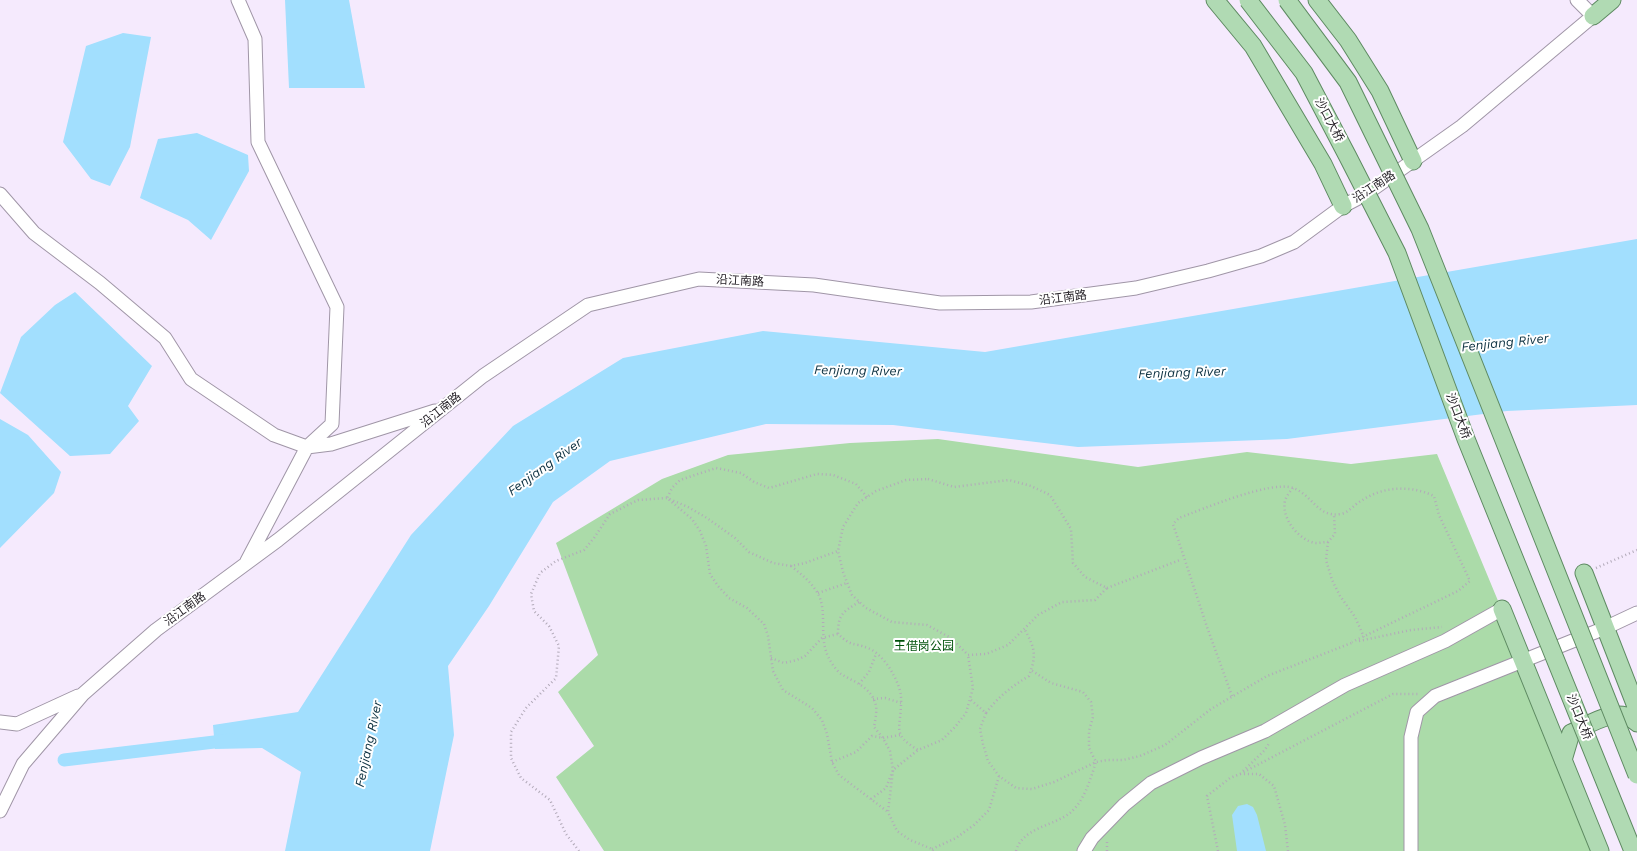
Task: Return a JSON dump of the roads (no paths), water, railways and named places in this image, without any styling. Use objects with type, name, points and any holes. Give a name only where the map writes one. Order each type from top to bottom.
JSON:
[{"type":"main road","points":[[1215,0],[1253,46],[1323,164],[1343,206]]},
{"type":"main road","name":"沙口大桥","points":[[1248,0],[1304,73],[1397,253],[1466,438],[1634,851]]},
{"type":"main road","points":[[1287,0],[1348,82],[1420,229],[1637,774]]},
{"type":"main road","points":[[1317,0],[1348,40],[1380,91],[1413,161]]},
{"type":"main road","name":"沿江南路","points":[[1593,16],[1606,0]]},
{"type":"main road","name":"沿江南路","points":[[1593,16],[1612,0]]},
{"type":"main road","points":[[1584,573],[1637,709]]},
{"type":"main road","points":[[1502,609],[1600,851]]},
{"type":"main road","points":[[1563,760],[1571,733],[1598,720],[1618,714],[1632,717],[1637,723]]},
{"type":"street","points":[[238,0],[255,39],[258,142],[337,307],[332,424],[307,447],[245,564]]},
{"type":"street","points":[[1577,0],[1593,16]]},
{"type":"street","name":"沿江南路","points":[[0,812],[23,764],[83,694],[156,630],[245,564],[483,376],[588,305],[699,279],[814,285],[940,303],[1031,302],[1136,288],[1208,271],[1261,256],[1294,242],[1343,206],[1366,194],[1462,126],[1593,16]]},
{"type":"street","points":[[0,194],[34,233],[100,283],[165,338],[191,379],[274,435],[307,447],[331,444],[442,409]]},
{"type":"street","points":[[1084,851],[1092,838],[1124,805],[1151,783],[1200,758],[1265,731],[1345,685],[1444,641],[1502,609]]},
{"type":"street","points":[[1411,851],[1411,737],[1417,712],[1435,696],[1605,628],[1637,613]]},
{"type":"street","points":[[0,722],[17,724],[83,694]]},
{"type":"water","points":[[285,0],[349,0],[365,88],[289,88]]},
{"type":"water","points":[[123,33],[151,37],[130,147],[110,186],[91,179],[63,142],[86,46]]},
{"type":"water","points":[[197,133],[248,155],[249,171],[211,240],[188,220],[140,198],[158,139]]},
{"type":"water","name":"Fenjiang River","points":[[1637,239],[1637,405],[1507,411],[1287,439],[1078,447],[893,425],[766,424],[610,461],[553,502],[489,606],[448,666],[454,735],[430,851],[285,851],[301,772],[262,748],[215,749],[213,725],[298,712],[411,535],[513,426],[623,358],[763,331],[985,352]]},
{"type":"water","points":[[75,292],[152,366],[128,406],[139,421],[110,454],[70,456],[0,393],[21,337],[55,305]]},
{"type":"water","points":[[0,419],[28,435],[61,472],[54,493],[0,548]]},
{"type":"water","points":[[1247,804],[1253,807],[1257,815],[1266,851],[1237,851],[1232,815],[1238,806]]},
{"type":"waterway","points":[[64,760],[231,740]]},
{"type":"park label","name":"王借岗公园","points":[[924,646]]}]
